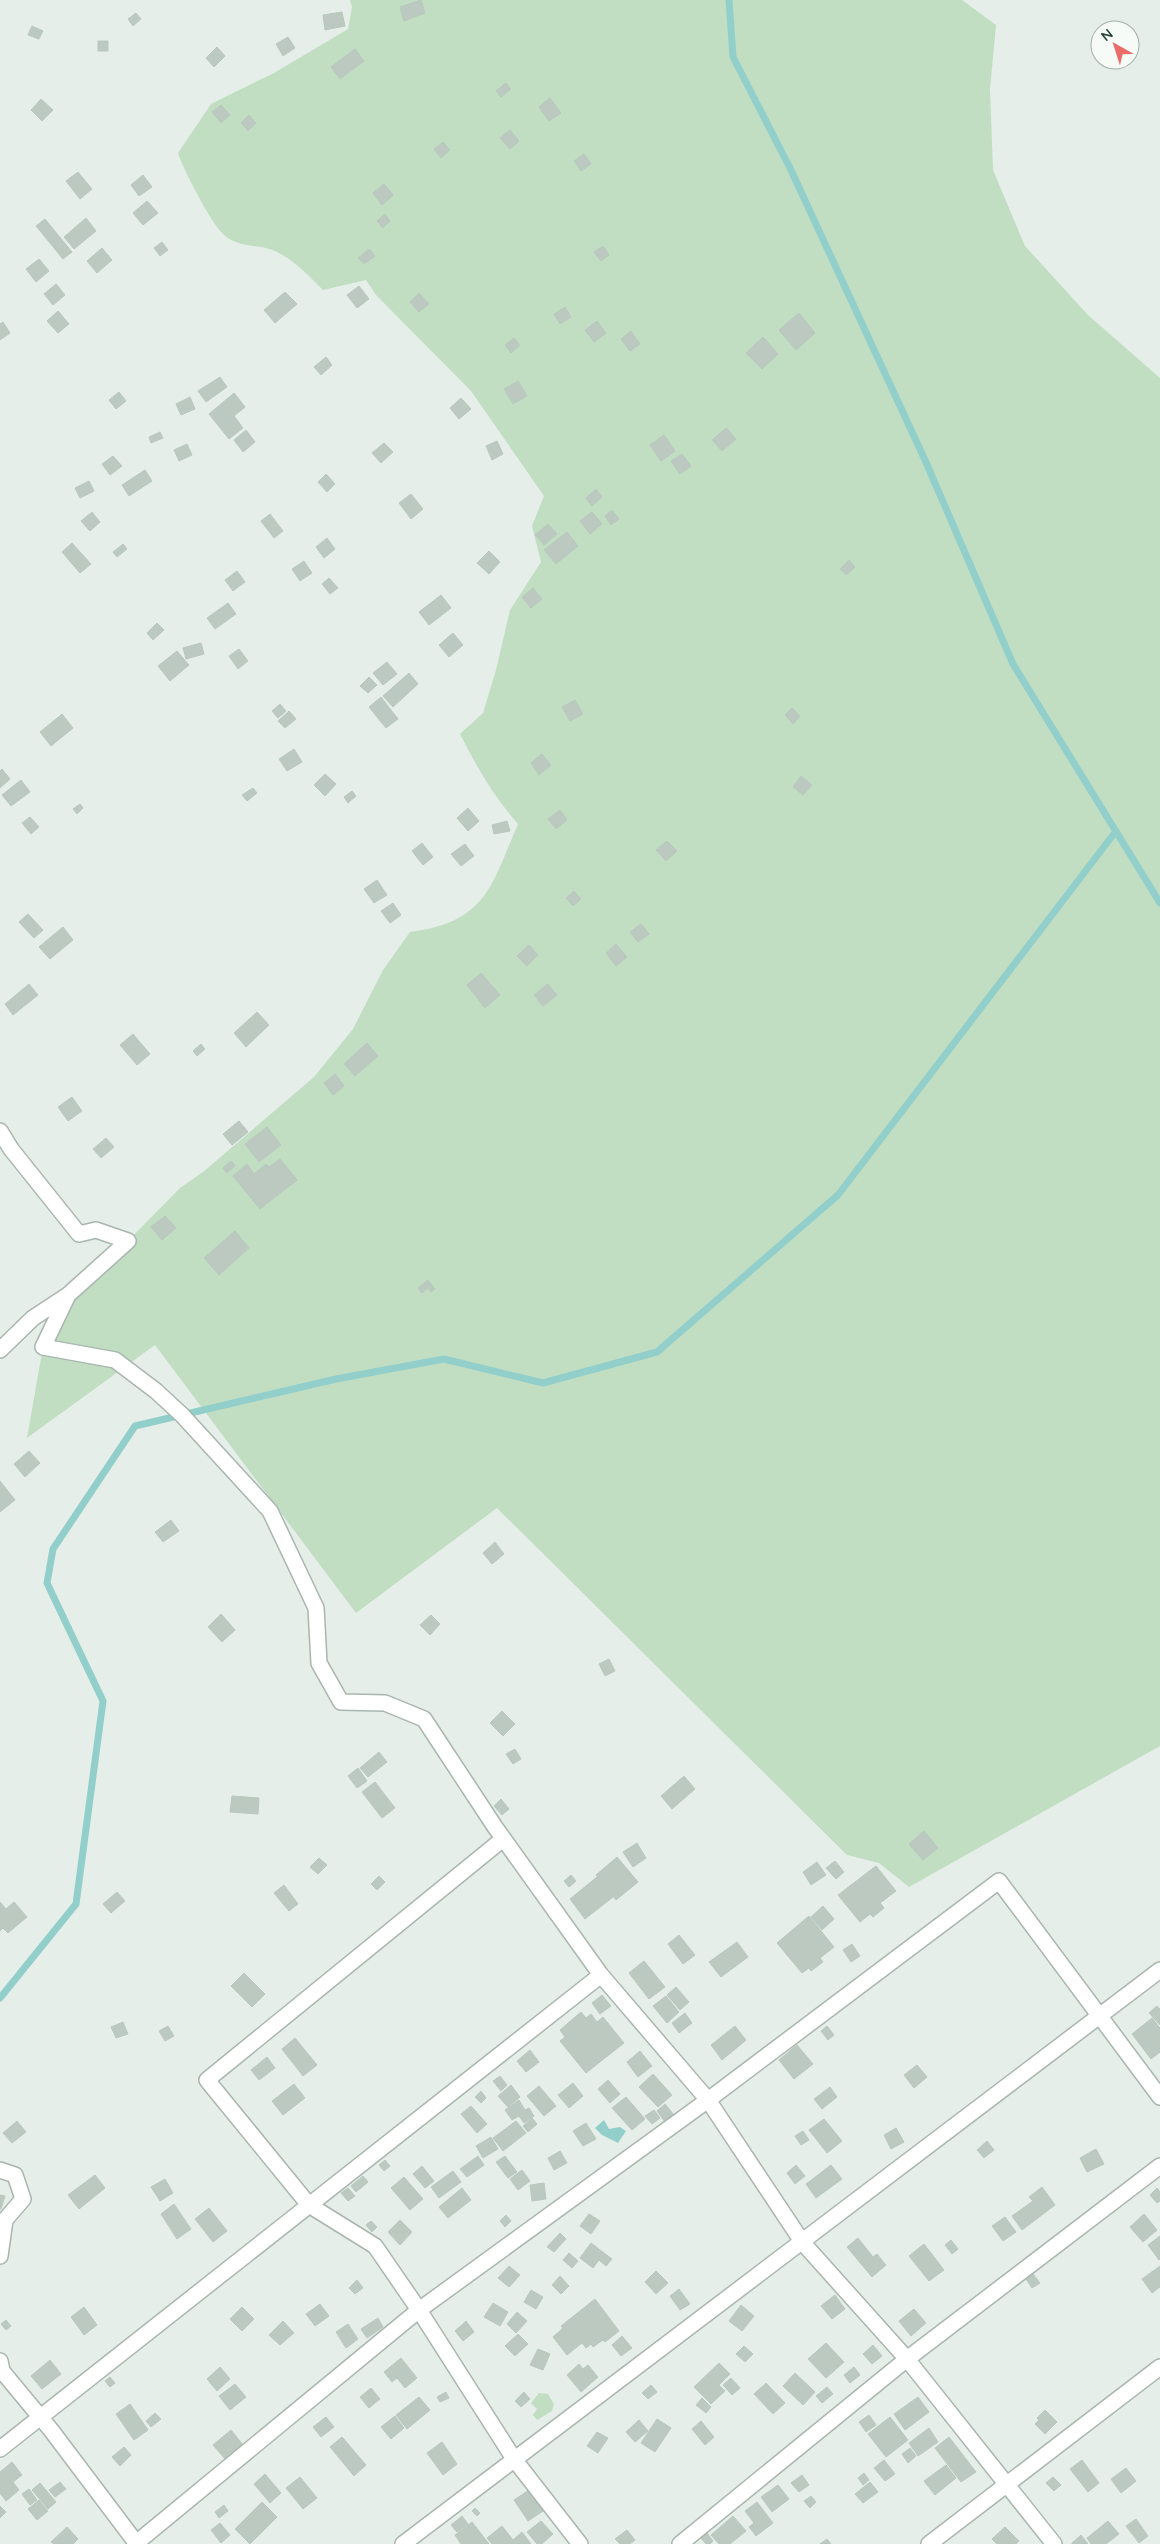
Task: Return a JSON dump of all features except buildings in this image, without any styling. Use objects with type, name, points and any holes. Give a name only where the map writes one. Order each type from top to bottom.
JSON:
[{"type":"street","points":[[0,1131],[11,1149],[79,1234],[96,1230],[128,1241],[68,1295],[33,1318],[0,1350]]},
{"type":"street","points":[[68,1295],[43,1347],[115,1360],[156,1391],[212,1446],[270,1511],[316,1608],[319,1663],[341,1702],[385,1703],[424,1718],[503,1839],[601,1976],[708,2100],[803,2243],[907,2359],[1054,2544]]},
{"type":"street","points":[[503,1839],[207,2080],[309,2205],[375,2246],[419,2310],[514,2459],[580,2544]]},
{"type":"street","points":[[0,2361],[2,2370],[41,2417],[136,2544],[419,2310],[708,2100],[998,1880],[1160,2097]]},
{"type":"street","points":[[403,2544],[803,2243],[1160,1970]]},
{"type":"street","points":[[0,2449],[601,1976]]},
{"type":"street","points":[[680,2544],[907,2359],[1160,2166]]},
{"type":"street","points":[[0,2170],[15,2175],[23,2199],[5,2220],[0,2256]]},
{"type":"street","points":[[929,2544],[1160,2367]]},
{"type":"green space","points":[[350,0],[962,0],[996,25],[990,89],[993,170],[1025,246],[1088,315],[1160,378],[1160,1746],[909,1887],[879,1863],[847,1855],[497,1508],[356,1613],[155,1345],[27,1438],[43,1347],[68,1295],[128,1241],[180,1188],[203,1172],[314,1077],[353,1029],[383,970],[410,932],[436,927],[456,920],[471,910],[483,897],[501,866],[518,824],[486,781],[460,734],[483,713],[496,670],[510,610],[541,562],[532,526],[544,496],[471,391],[376,295],[366,280],[323,290],[300,268],[275,251],[240,243],[228,238],[217,227],[204,207],[178,153],[211,104],[274,73],[348,29],[352,7]]},
{"type":"green space","points":[[539,2393],[548,2394],[554,2404],[552,2411],[537,2420],[533,2415],[537,2409],[531,2403]]},
{"type":"water","points":[[604,2120],[609,2129],[620,2127],[626,2131],[618,2143],[602,2135],[595,2128]]},
{"type":"waterway","points":[[729,0],[733,57],[790,168],[925,460],[1013,664],[1160,903]]},
{"type":"waterway","points":[[0,1998],[76,1904],[103,1701],[47,1583],[53,1549],[135,1426],[336,1379],[444,1359],[543,1383],[657,1352],[838,1195],[1116,831]]}]
